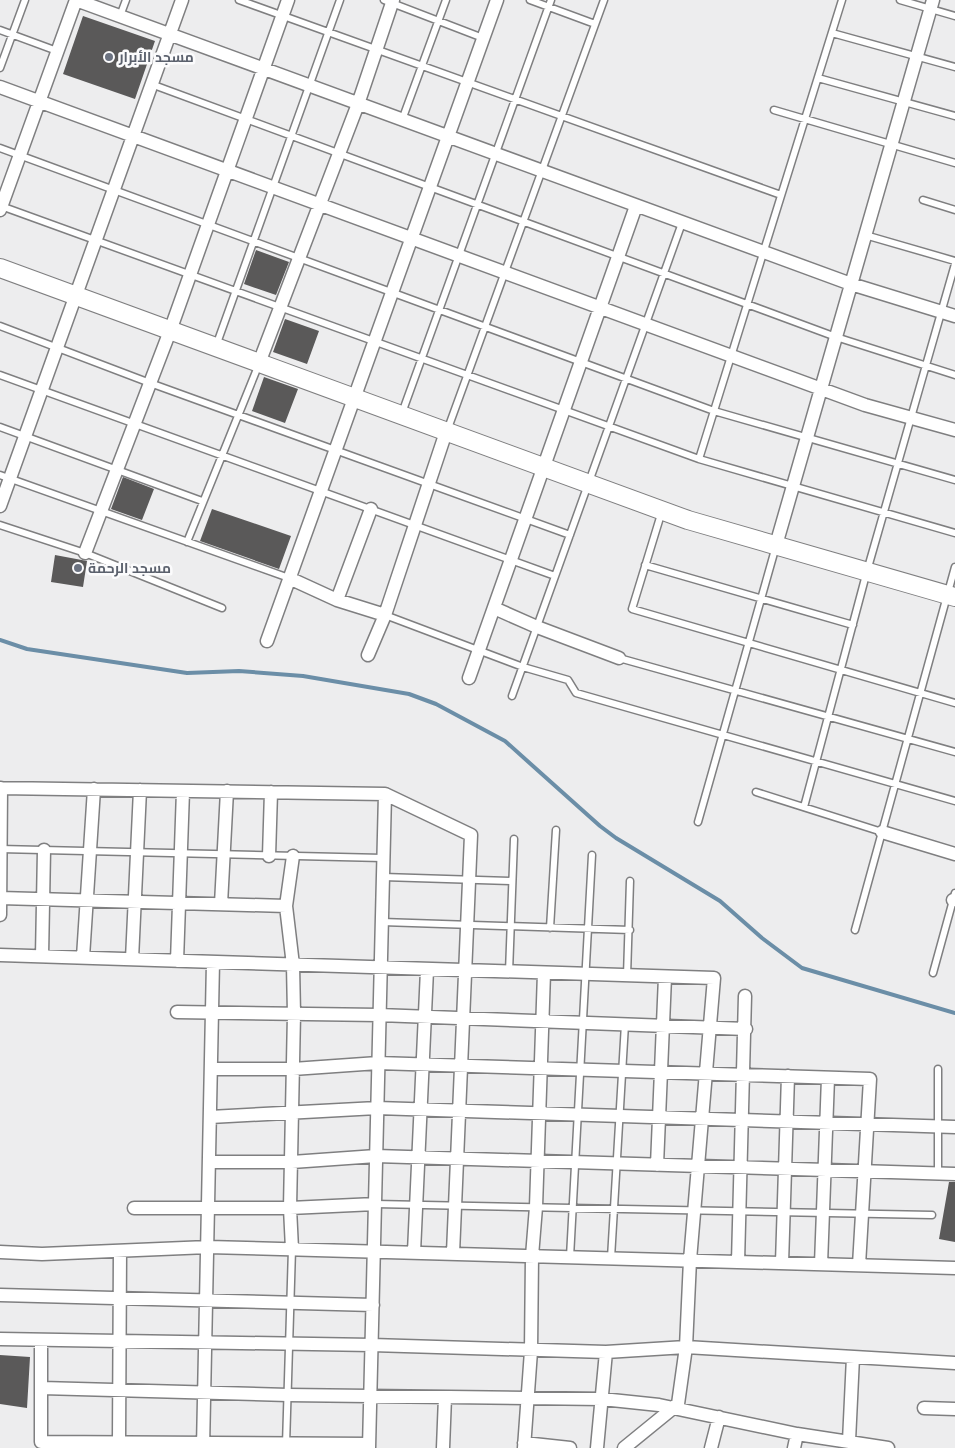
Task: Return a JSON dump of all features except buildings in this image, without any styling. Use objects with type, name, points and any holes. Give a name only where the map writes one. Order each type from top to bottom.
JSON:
[{"type":"street","points":[[0,207],[76,0],[763,253],[851,284],[955,316]]},
{"type":"street","points":[[0,506],[5,477],[25,436],[182,0]]},
{"type":"street","points":[[85,553],[170,331],[288,0]]},
{"type":"street","points":[[267,641],[497,0]]},
{"type":"street","points":[[259,363],[358,104],[377,50],[390,1]]},
{"type":"street","points":[[776,545],[931,4]]},
{"type":"street","points":[[0,87],[822,387],[865,405],[955,430]]},
{"type":"street","points":[[469,678],[636,206]]},
{"type":"street","points":[[0,268],[662,510],[951,596]]},
{"type":"street","points":[[368,655],[385,615],[446,432]]},
{"type":"street","points":[[336,600],[371,509]]},
{"type":"street","points":[[289,578],[336,600],[385,615]]},
{"type":"street","points":[[494,608],[537,628],[619,658]]},
{"type":"street","points":[[0,914],[0,788],[385,794],[471,836],[453,1253]]},
{"type":"street","points":[[83,957],[94,789]]},
{"type":"street","points":[[132,959],[140,790]]},
{"type":"street","points":[[178,961],[183,791]]},
{"type":"street","points":[[222,904],[227,791]]},
{"type":"street","points":[[269,856],[271,792]]},
{"type":"street","points":[[41,1340],[41,1442],[119,1441],[203,1445],[369,1446],[385,794]]},
{"type":"street","points":[[882,832],[955,854]]},
{"type":"street","points":[[42,956],[44,850]]},
{"type":"street","points":[[292,1249],[290,1208],[294,1014],[293,966],[286,906],[293,856]]},
{"type":"street","points":[[0,898],[286,906]]},
{"type":"street","points":[[0,954],[293,966],[714,978],[690,1260],[686,1346],[678,1404],[624,1448]]},
{"type":"street","points":[[203,1445],[213,962]]},
{"type":"street","points":[[414,1252],[427,970]]},
{"type":"street","points":[[544,973],[538,1161],[532,1256],[531,1351],[524,1446],[570,1448]]},
{"type":"street","points":[[657,1165],[665,977]]},
{"type":"street","points":[[738,1262],[746,996]]},
{"type":"street","points":[[177,1012],[380,1015],[746,1029]]},
{"type":"street","points":[[211,1069],[293,1068],[378,1063],[870,1079],[860,1265]]},
{"type":"street","points":[[782,1263],[788,1076]]},
{"type":"street","points":[[821,1264],[828,1078]]},
{"type":"street","points":[[210,1117],[377,1108],[955,1127]]},
{"type":"street","points":[[210,1162],[292,1162],[376,1156],[955,1174]]},
{"type":"street","points":[[134,1208],[209,1206],[290,1208],[375,1204]]},
{"type":"street","points":[[0,1252],[42,1254],[208,1247],[955,1268]]},
{"type":"street","points":[[119,1441],[120,1251]]},
{"type":"street","points":[[0,1295],[373,1305]]},
{"type":"street","points":[[0,1339],[372,1345],[606,1352],[686,1346],[955,1363]]},
{"type":"street","points":[[597,1448],[606,1352]]},
{"type":"street","points":[[848,1441],[853,1357]]},
{"type":"street","points":[[42,1388],[203,1391],[288,1395],[602,1399],[673,1408],[797,1434],[883,1448]]},
{"type":"street","points":[[443,1448],[445,1396]]},
{"type":"street","points":[[924,1408],[955,1409]]},
{"type":"street","points":[[711,1448],[719,1417]]},
{"type":"street","points":[[794,1448],[797,1434]]},
{"type":"lane","points":[[0,68],[25,0]]},
{"type":"lane","points":[[120,16],[126,0]]},
{"type":"lane","points":[[239,0],[781,195]]},
{"type":"lane","points":[[215,347],[340,0]]},
{"type":"lane","points":[[402,120],[446,0]]},
{"type":"lane","points":[[530,0],[550,3],[596,24]]},
{"type":"lane","points":[[446,432],[604,0]]},
{"type":"lane","points":[[699,459],[842,0]]},
{"type":"lane","points":[[900,0],[931,4],[955,16]]},
{"type":"lane","points":[[390,1],[484,38]]},
{"type":"lane","points":[[401,415],[550,3]]},
{"type":"lane","points":[[0,30],[57,51]]},
{"type":"lane","points":[[832,33],[955,67]]},
{"type":"lane","points":[[818,78],[955,116]]},
{"type":"lane","points":[[152,84],[836,337],[955,375]]},
{"type":"lane","points":[[774,110],[955,163]]},
{"type":"lane","points":[[0,148],[714,411],[955,480]]},
{"type":"lane","points":[[923,200],[955,210]]},
{"type":"lane","points":[[0,207],[96,240],[699,459],[955,533]]},
{"type":"lane","points":[[512,696],[682,223]]},
{"type":"lane","points":[[804,807],[867,571],[955,263],[865,234]]},
{"type":"lane","points":[[0,326],[150,383],[570,535]]},
{"type":"lane","points":[[187,542],[259,363]]},
{"type":"lane","points":[[0,375],[554,576]]},
{"type":"lane","points":[[0,428],[202,501]]},
{"type":"lane","points":[[5,477],[289,578]]},
{"type":"lane","points":[[662,510],[632,609],[955,703]]},
{"type":"lane","points":[[0,525],[85,553],[222,608]]},
{"type":"lane","points":[[698,822],[776,545]]},
{"type":"lane","points":[[645,565],[853,625]]},
{"type":"lane","points":[[855,930],[920,693],[951,596],[955,567]]},
{"type":"lane","points":[[385,615],[523,667],[568,680],[576,693],[955,801]]},
{"type":"lane","points":[[619,658],[955,752]]},
{"type":"lane","points":[[756,792],[882,832]]},
{"type":"lane","points":[[550,928],[556,830]]},
{"type":"lane","points":[[509,972],[514,839]]},
{"type":"lane","points":[[0,849],[383,858]]},
{"type":"lane","points":[[570,1257],[592,855]]},
{"type":"lane","points":[[383,877],[512,881]]},
{"type":"lane","points":[[628,976],[630,882]]},
{"type":"lane","points":[[933,973],[954,898]]},
{"type":"lane","points":[[382,922],[630,930]]},
{"type":"lane","points":[[611,1258],[625,1024]]},
{"type":"lane","points":[[938,1070],[938,1174]]},
{"type":"lane","points":[[375,1204],[932,1214]]},
{"type":"lane","points":[[286,1445],[292,1249]]},
{"type":"waterway","points":[[0,640],[27,649],[187,673],[239,671],[303,676],[409,694],[436,704],[505,741],[600,826],[616,838],[720,901],[762,938],[802,968],[955,1013]]},
{"type":"place","name":"مسجد الأبرار","points":[[109,57]]},
{"type":"place","name":"مسجد الرحمة","points":[[78,568]]}]
